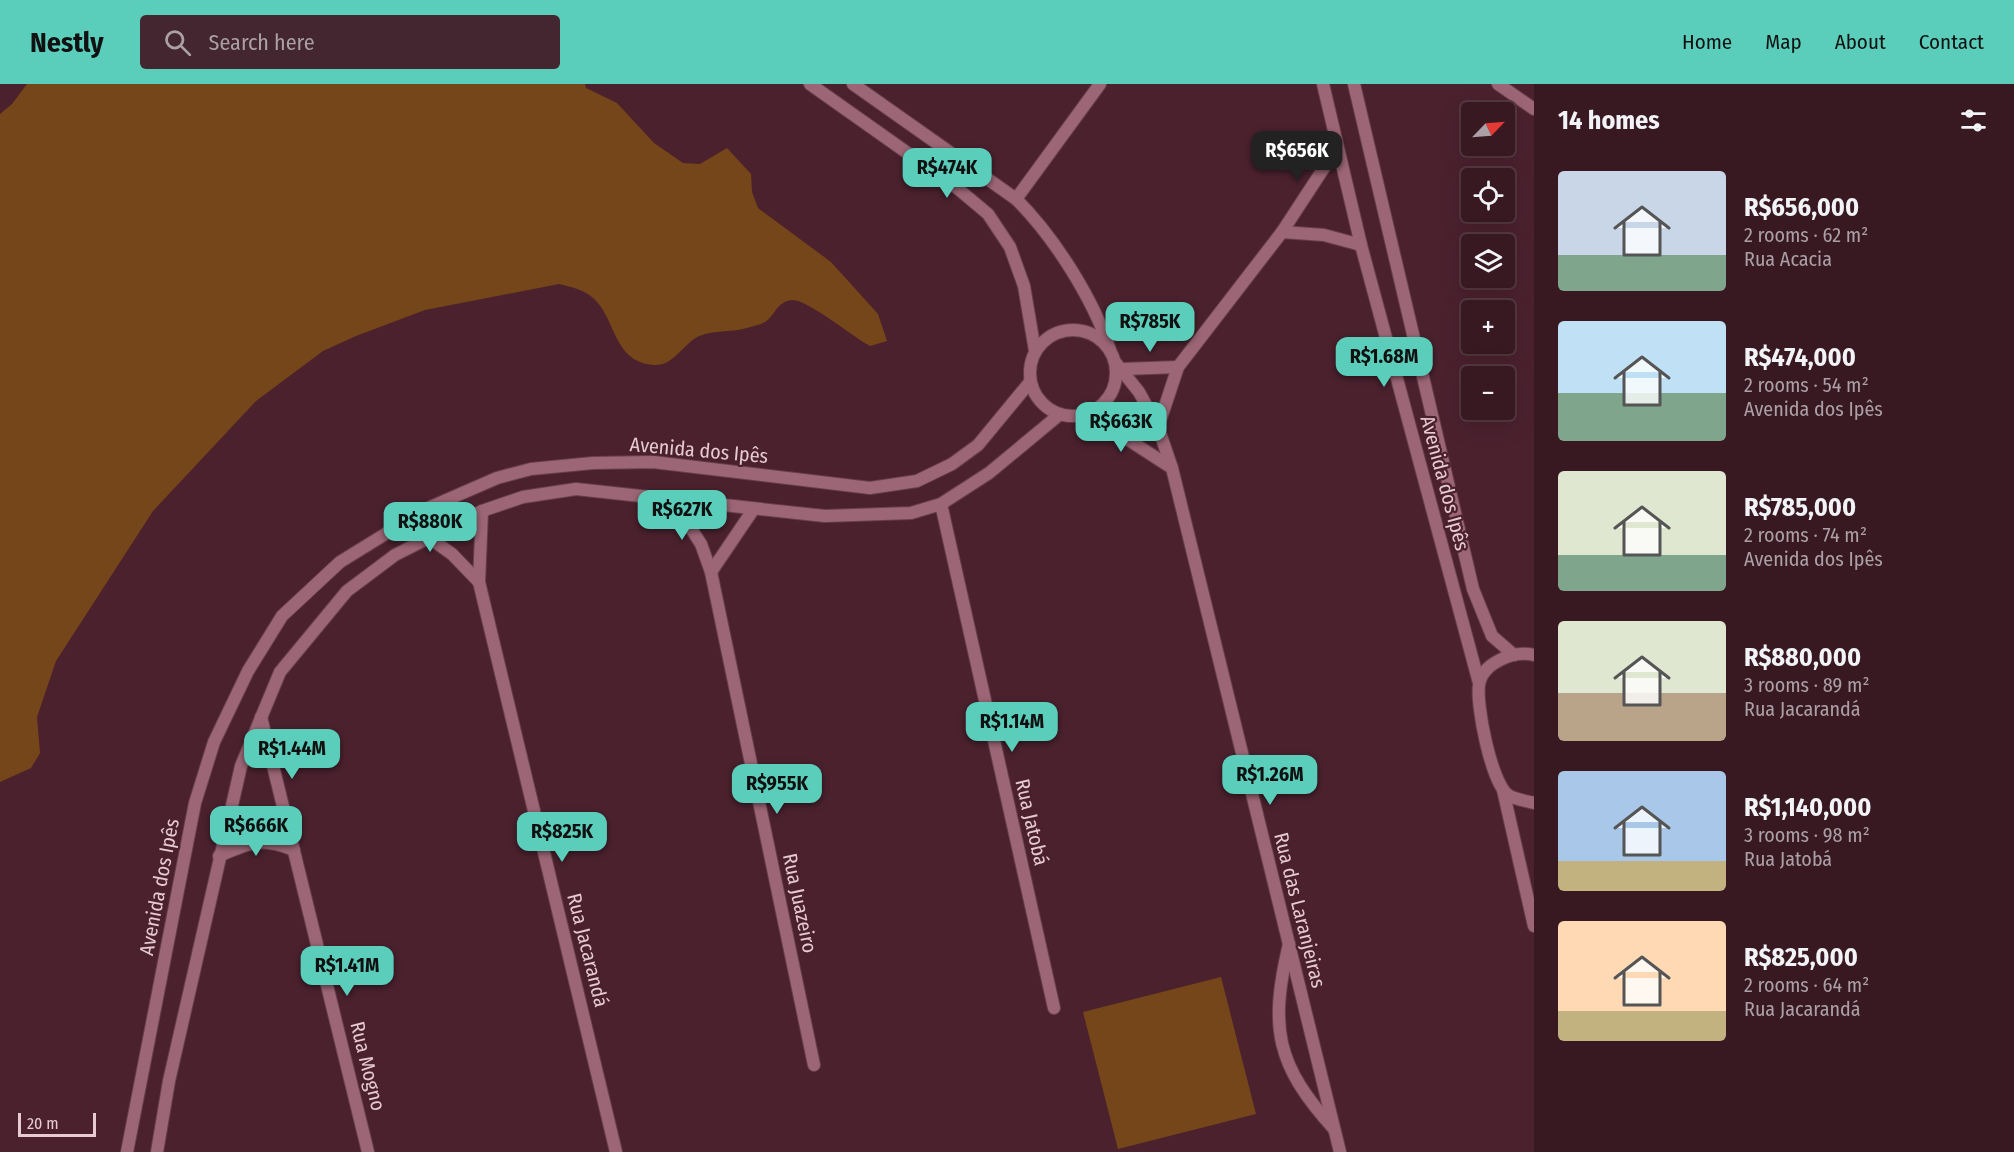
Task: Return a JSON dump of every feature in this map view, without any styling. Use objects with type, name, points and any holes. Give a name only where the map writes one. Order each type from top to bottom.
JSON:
[{"type":"street","points":[[810,84],[957,188],[988,214],[1010,247],[1024,286],[1035,351]]},
{"type":"street","points":[[853,84],[1016,199],[1039,222],[1069,267],[1119,365],[1110,397],[1098,410],[1081,417]]},
{"type":"street","points":[[1016,199],[1100,84]]},
{"type":"street","name":"Avenida dos Ipês","points":[[1323,84],[1360,245],[1479,683],[1479,703],[1485,733],[1503,789],[1534,926]]},
{"type":"street","name":"Avenida dos Ipês","points":[[1354,84],[1473,589],[1492,636],[1515,655]]},
{"type":"street","points":[[1498,84],[1534,109]]},
{"type":"street","points":[[1158,427],[1178,367],[1282,232],[1337,148]]},
{"type":"street","points":[[1282,232],[1324,235],[1360,245]]},
{"type":"street","points":[[1110,350],[1099,339],[1086,332],[1072,329],[1044,340],[1035,351],[1030,366],[1030,382],[1035,396],[1045,408],[1059,415],[1081,417],[1104,424],[1172,468]]},
{"type":"street","points":[[1119,365],[1178,367]]},
{"type":"street","name":"Rua das Laranjeiras","points":[[1119,365],[1158,427],[1172,468],[1340,1152]]},
{"type":"street","name":"Avenida dos Ipês","points":[[127,1152],[195,803],[214,742],[248,671],[282,616],[340,562],[426,509],[496,478],[531,469],[593,463],[653,462],[870,488],[917,481],[952,464],[978,445],[1030,382]]},
{"type":"street","points":[[157,1152],[169,1081],[241,766],[280,672],[347,591],[395,555],[482,511],[523,497],[576,489],[825,516],[912,513],[941,504],[989,473],[1059,415]]},
{"type":"street","name":"Rua Juazeiro","points":[[672,499],[700,544],[711,572],[814,1065]]},
{"type":"street","name":"Rua Jatobá","points":[[941,504],[1054,1008]]},
{"type":"street","points":[[711,572],[753,510]]},
{"type":"street","name":"Rua Jacarandá","points":[[482,511],[479,582],[616,1152]]},
{"type":"street","points":[[428,537],[452,554],[479,582]]},
{"type":"street","points":[[1479,683],[1490,667],[1515,655],[1534,655]]},
{"type":"street","name":"Rua Mogno","points":[[261,717],[368,1152]]},
{"type":"street","points":[[1503,789],[1509,795],[1534,803]]},
{"type":"street","points":[[219,856],[249,843],[273,842],[294,850]]},
{"type":"street","points":[[1289,944],[1280,982],[1277,1017],[1286,1062],[1307,1099],[1334,1129]]},
{"type":"shaded area","points":[[27,84],[585,84],[586,88],[617,103],[654,143],[683,163],[700,164],[727,148],[751,174],[752,192],[758,208],[831,262],[878,314],[887,341],[870,346],[819,312],[799,301],[792,300],[782,303],[763,323],[700,336],[671,360],[654,365],[640,362],[630,356],[617,338],[600,306],[592,297],[580,290],[559,284],[425,310],[323,351],[256,401],[153,511],[56,661],[37,717],[40,753],[31,768],[0,782],[0,114],[12,104]]},
{"type":"shaded area","points":[[1221,977],[1256,1114],[1118,1149],[1083,1012]]}]
